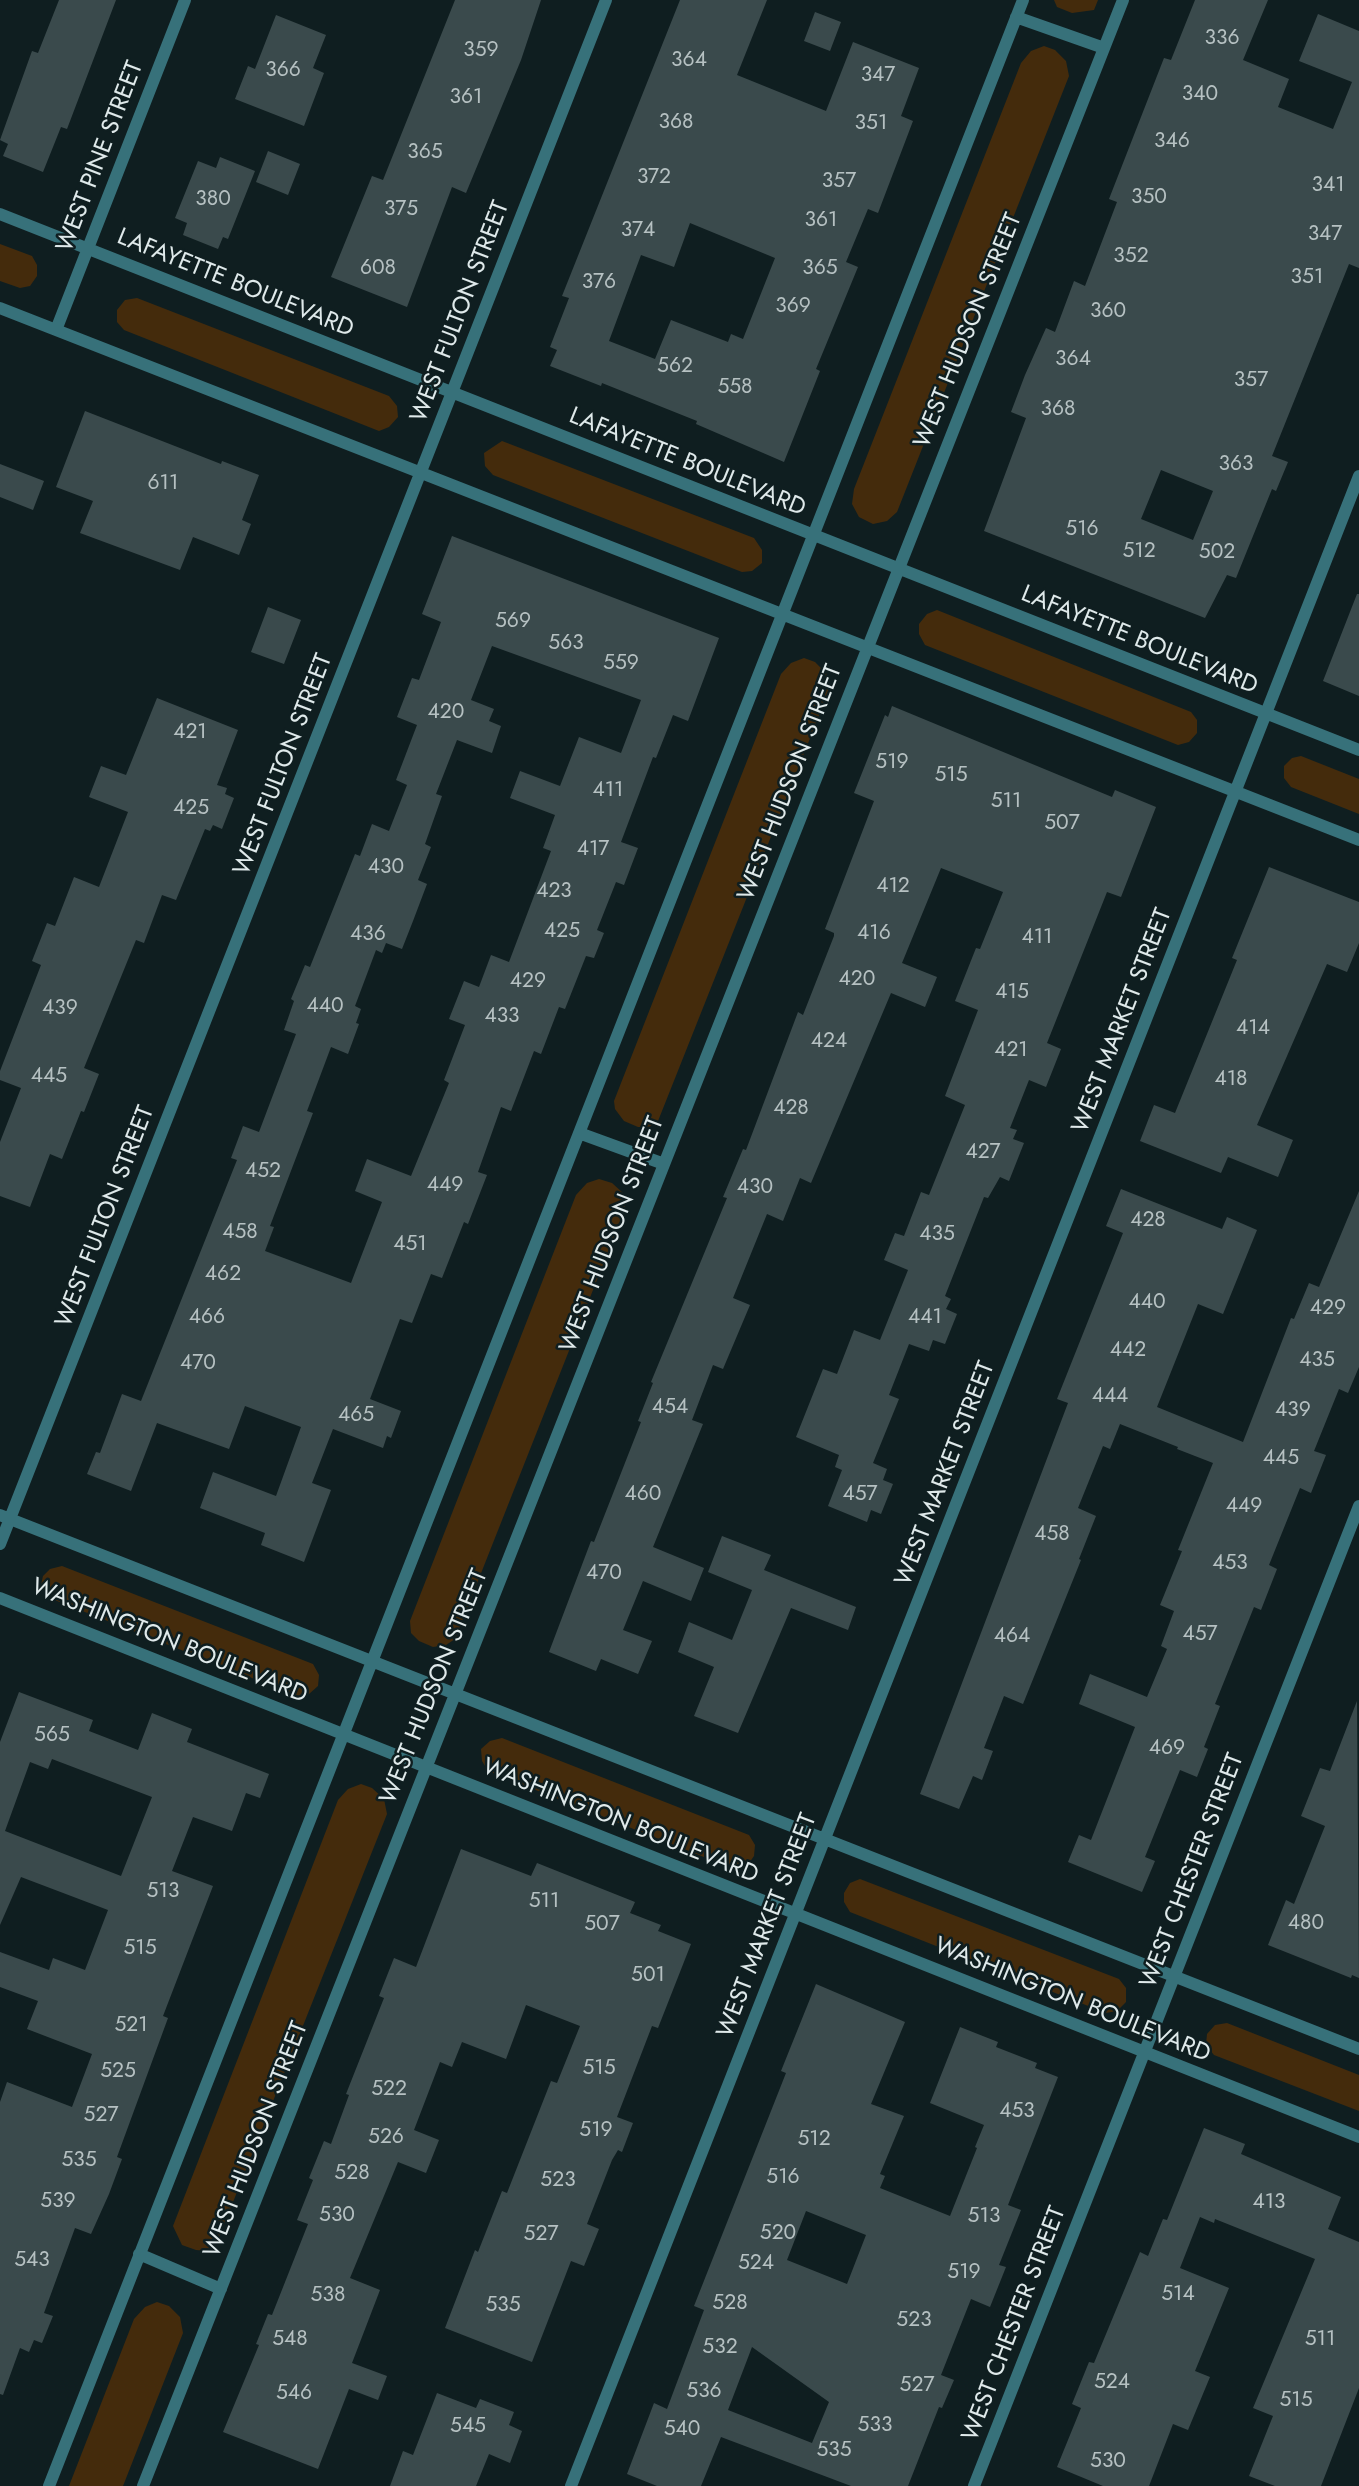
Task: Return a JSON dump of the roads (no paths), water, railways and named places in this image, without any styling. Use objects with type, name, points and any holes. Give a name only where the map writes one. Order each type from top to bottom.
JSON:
[{"type":"street","name":"WEST PINE STREET","points":[[56,330],[185,0]]},
{"type":"street","name":"WEST FULTON STREET","points":[[0,1544],[5,1517],[421,473],[606,0]]},
{"type":"street","points":[[49,2486],[1023,0]]},
{"type":"street","name":"WEST HUDSON STREET","points":[[143,2486],[1123,0]]},
{"type":"street","points":[[1016,17],[1104,48]]},
{"type":"street","name":"LAFAYETTE BOULEVARD","points":[[0,214],[1359,750]]},
{"type":"street","points":[[0,308],[1359,840]]},
{"type":"street","name":"WEST MARKET STREET","points":[[571,2486],[1359,476]]},
{"type":"street","points":[[579,1133],[664,1164]]},
{"type":"street","name":"WEST CHESTER STREET","points":[[974,2486],[1359,1506]]},
{"type":"street","points":[[5,1517],[1359,2049]]},
{"type":"street","name":"WASHINGTON BOULEVARD","points":[[0,1598],[1359,2137]]},
{"type":"street","points":[[140,2254],[221,2289]]}]
